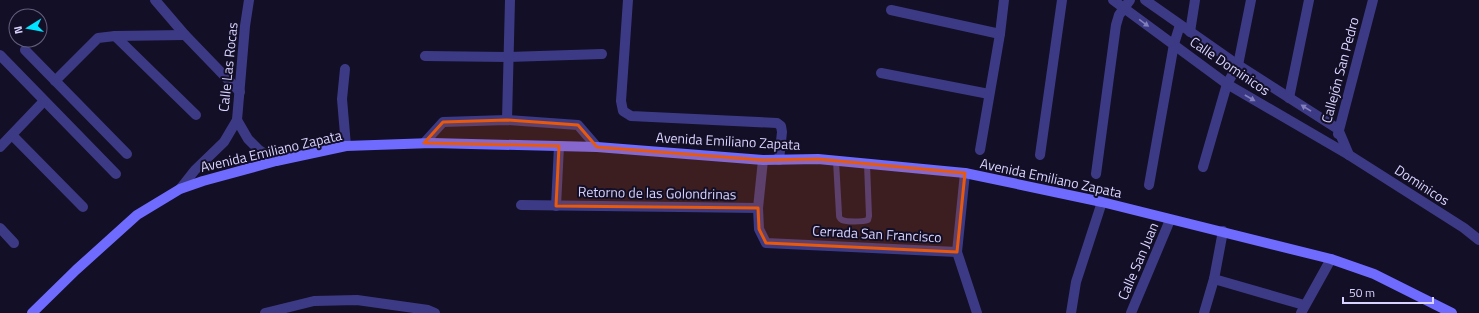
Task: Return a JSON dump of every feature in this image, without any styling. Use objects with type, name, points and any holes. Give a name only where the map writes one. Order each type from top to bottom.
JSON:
[{"type":"main road","name":"Avenida Emiliano Zapata","points":[[32,313],[76,270],[137,215],[180,189],[203,181],[276,161],[346,146],[424,143],[596,147],[763,160],[818,159],[965,173],[1102,202],[1331,259],[1374,274],[1452,313]]},
{"type":"street","points":[[155,0],[184,35],[240,92]]},
{"type":"street","name":"Calle Las Rocas","points":[[180,189],[195,170],[224,142],[237,120],[245,26],[249,0]]},
{"type":"street","points":[[507,120],[510,0]]},
{"type":"street","points":[[628,0],[621,101],[623,111],[631,116],[777,123],[781,126],[782,132],[779,160]]},
{"type":"street","points":[[980,150],[1000,34],[1004,0]]},
{"type":"street","points":[[1040,155],[1062,0]]},
{"type":"street","name":"Calle Dominicos","points":[[1113,0],[1127,4],[1174,44],[1227,84],[1335,148]]},
{"type":"street","name":"Calle Dominicos","points":[[1145,0],[1238,65],[1338,129]]},
{"type":"street","points":[[1190,32],[1195,0]]},
{"type":"street","points":[[1203,167],[1227,84],[1238,65],[1251,0]]},
{"type":"street","points":[[1289,98],[1309,0]]},
{"type":"street","name":"Callejón San Pedro","points":[[1335,148],[1338,129],[1373,0]]},
{"type":"street","points":[[1096,174],[1116,25],[1127,4]]},
{"type":"street","points":[[891,10],[1000,34]]},
{"type":"street","points":[[1149,185],[1174,44],[1180,25]]},
{"type":"street","points":[[55,81],[98,38],[115,36],[184,35]]},
{"type":"street","points":[[115,36],[196,115]]},
{"type":"street","points":[[25,50],[127,154]]},
{"type":"street","points":[[425,56],[508,57],[602,54]]},
{"type":"street","points":[[0,55],[116,174]]},
{"type":"street","points":[[345,69],[342,99],[346,146]]},
{"type":"street","points":[[882,72],[989,94]]},
{"type":"street","points":[[0,147],[44,101]]},
{"type":"street","points":[[237,120],[248,139],[260,150],[276,161]]},
{"type":"street","points":[[424,143],[443,122],[507,120],[578,125],[596,147]]},
{"type":"street","points":[[1338,129],[1349,155]]},
{"type":"street","points":[[12,135],[83,207]]},
{"type":"street","name":"Retorno de las Golondrinas","points":[[556,206],[560,146]]},
{"type":"street","name":"Dominicos","points":[[1335,148],[1349,155],[1464,228],[1479,240]]},
{"type":"street","points":[[758,208],[763,160]]},
{"type":"street","name":"Cerrada San Francisco","points":[[758,208],[759,229],[766,243],[957,252],[965,173]]},
{"type":"street","points":[[1071,313],[1076,282],[1102,202]]},
{"type":"street","name":"Retorno de las Golondrinas","points":[[521,205],[758,208]]},
{"type":"street","name":"Calle San Juan","points":[[1131,313],[1170,220]]},
{"type":"street","points":[[0,228],[14,243]]},
{"type":"street","points":[[1204,313],[1214,280],[1223,232]]},
{"type":"street","points":[[957,252],[977,313]]},
{"type":"street","points":[[1214,280],[1302,309],[1331,259]]},
{"type":"street","points":[[266,313],[314,301],[357,300],[430,312]]},
{"type":"lane","points":[[836,161],[840,218],[843,220],[864,222],[868,220],[869,216],[867,164]]},
{"type":"highlighted area","points":[[507,120],[578,125],[597,147],[763,160],[818,159],[965,173],[957,252],[766,243],[759,229],[758,208],[556,206],[559,146],[424,143],[443,122]]}]
